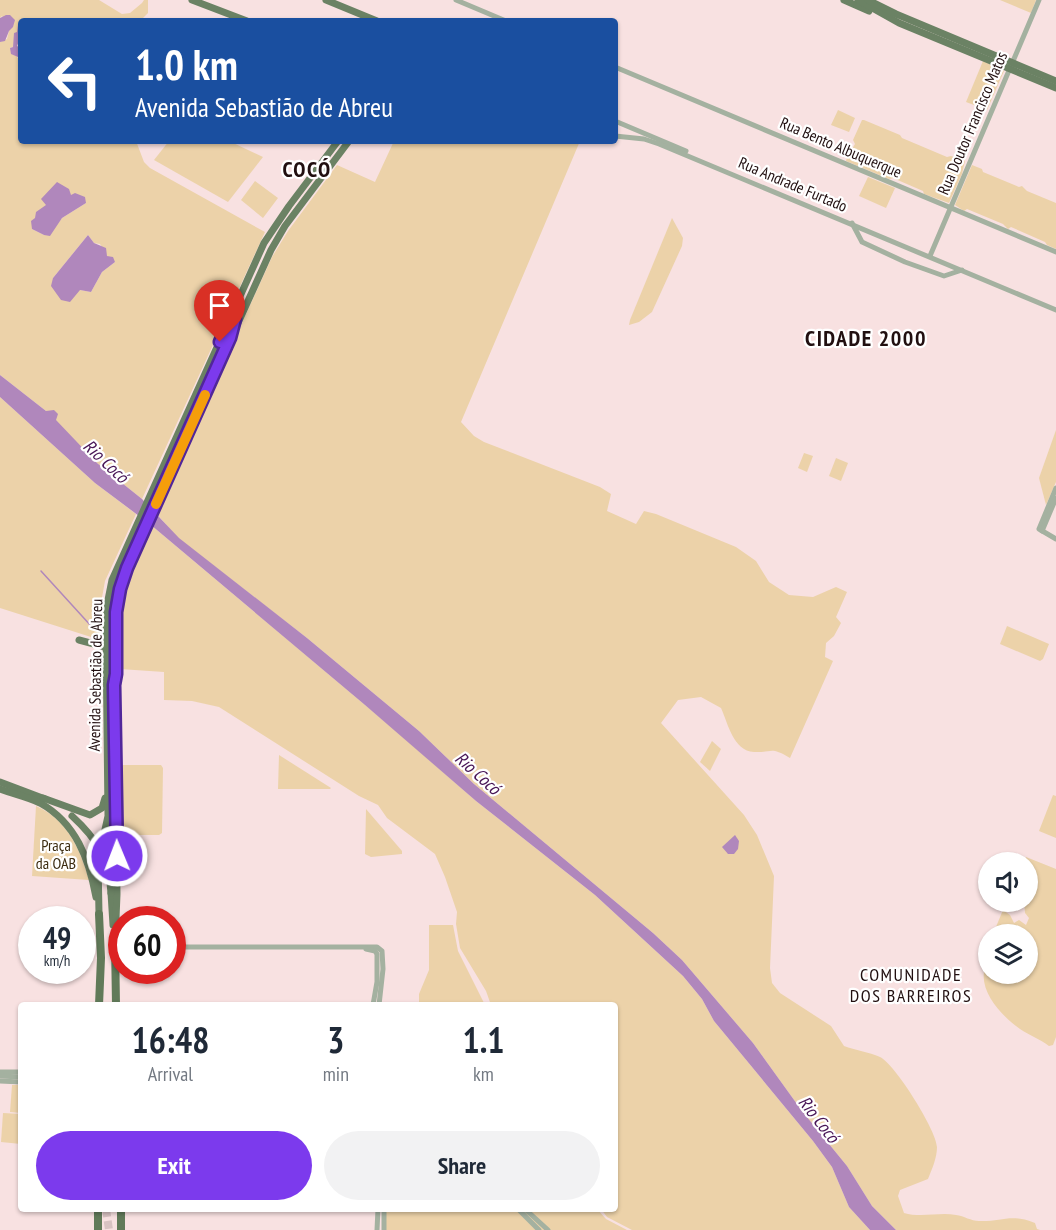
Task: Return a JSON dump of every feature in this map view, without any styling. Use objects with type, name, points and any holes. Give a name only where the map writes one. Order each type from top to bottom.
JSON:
[{"type":"highway","points":[[99,914],[101,973],[99,1002]]},
{"type":"highway","points":[[116,984],[116,1002]]},
{"type":"highway","points":[[98,1212],[98,1230]]},
{"type":"highway","points":[[119,1212],[119,1230]]},
{"type":"main road","points":[[326,0],[369,18]]},
{"type":"main road","points":[[844,0],[883,14]]},
{"type":"main road","points":[[858,0],[883,14],[1011,66],[1056,88]]},
{"type":"main road","points":[[868,0],[958,44]]},
{"type":"main road","points":[[195,1],[207,9],[230,18]]},
{"type":"main road","points":[[195,1],[239,18]]},
{"type":"main road","points":[[1011,66],[1056,81]]},
{"type":"main road","name":"Avenida Sebastião de Abreu","points":[[111,733],[106,657],[109,646],[106,633],[109,592],[130,539],[270,232],[336,144]]},
{"type":"main road","name":"Avenida Sebastião de Abreu","points":[[117,906],[117,838],[111,733],[116,674],[116,612],[121,582],[230,338],[279,236],[347,144]]},
{"type":"main road","points":[[245,286],[241,300],[243,304],[246,303]]},
{"type":"main road","points":[[230,338],[235,319],[233,314]]},
{"type":"main road","points":[[114,685],[109,646],[116,612]]},
{"type":"main road","points":[[81,639],[98,639],[106,633]]},
{"type":"main road","points":[[81,639],[109,646]]},
{"type":"main road","points":[[81,639],[97,646],[106,657]]},
{"type":"main road","name":"Avenida Sebastião de Abreu","points":[[99,914],[98,861],[108,820],[107,793],[111,755]]},
{"type":"main road","points":[[0,782],[43,798],[72,816],[88,831],[101,851],[108,868],[112,906]]},
{"type":"main road","points":[[0,789],[45,806],[70,829],[80,843],[86,858],[99,914]]},
{"type":"main road","points":[[43,798],[49,798],[79,812],[90,814],[102,808],[107,793]]},
{"type":"street","points":[[456,0],[499,18]]},
{"type":"street","name":"Rua Doutor Francisco Matos","points":[[930,256],[1039,0]]},
{"type":"street","name":"Rua Bento Albuquerque","points":[[618,68],[1056,252]]},
{"type":"street","name":"Rua Andrade Furtado","points":[[618,122],[701,157],[705,162],[1056,310]]},
{"type":"street","points":[[619,135],[644,139],[705,162]]},
{"type":"street","points":[[852,223],[862,242],[905,262],[944,276],[962,270]]},
{"type":"street","points":[[1041,530],[1056,488]]},
{"type":"street","points":[[1041,530],[1056,498]]},
{"type":"street","points":[[1041,530],[1056,539]]},
{"type":"street","points":[[186,947],[361,948],[375,951],[377,954],[377,1002]]},
{"type":"street","points":[[0,1074],[18,1072]]},
{"type":"street","points":[[0,1074],[18,1077]]},
{"type":"street","points":[[0,1081],[18,1082]]},
{"type":"street","points":[[377,1230],[378,1212]]},
{"type":"street","points":[[384,1212],[384,1230]]},
{"type":"street","points":[[521,1212],[539,1230]]},
{"type":"street","points":[[528,1212],[548,1230]]},
{"type":"green space","points":[[0,0],[99,0],[122,14],[130,13],[144,0],[148,0],[148,13],[143,18],[18,18],[18,31],[13,47],[10,48],[18,58],[18,144],[137,144],[144,162],[150,168],[265,232],[142,499],[97,463],[46,411],[0,375],[0,42],[7,39],[9,31],[2,16],[0,18]],"holes":[[[71,196],[86,203],[62,218],[44,235],[32,229],[37,215],[51,203]],[[88,235],[94,243],[100,244],[107,256],[115,262],[102,272],[91,292],[80,290],[53,278]]]},
{"type":"green space","points":[[1000,0],[1036,0],[1031,13]]},
{"type":"green space","points":[[983,61],[1004,71],[987,110],[966,102]]},
{"type":"green space","points":[[838,110],[855,118],[849,132],[831,125]]},
{"type":"green space","points":[[862,120],[947,157],[951,156],[965,161],[962,174],[949,203],[924,194],[923,191],[893,178],[889,179],[846,161],[848,153],[855,144],[853,140]]},
{"type":"green space","points":[[167,144],[235,144],[263,157],[228,202],[154,160]]},
{"type":"green space","points":[[393,144],[579,144],[461,422],[474,436],[484,442],[600,487],[611,494],[607,511],[636,524],[644,511],[656,514],[736,547],[756,561],[769,582],[789,595],[813,597],[836,587],[847,592],[836,617],[841,623],[834,636],[826,643],[825,657],[833,661],[790,758],[775,751],[754,752],[741,747],[732,735],[721,708],[701,697],[678,700],[661,723],[744,815],[757,835],[774,876],[770,968],[772,983],[780,993],[831,1026],[844,1046],[876,1055],[887,1062],[905,1084],[930,1127],[937,1147],[934,1163],[928,1179],[900,1190],[898,1196],[904,1213],[950,1214],[979,1221],[1013,1218],[1035,1223],[1037,1229],[1040,1230],[896,1230],[872,1206],[847,1166],[802,1111],[753,1043],[682,960],[653,933],[474,784],[419,731],[307,638],[178,538],[156,513],[272,257],[288,231],[337,165],[375,182]]},
{"type":"green space","points":[[972,165],[982,169],[983,172],[1019,187],[1022,186],[1027,191],[1056,203],[1056,249],[1011,227],[1008,229],[1003,224],[967,209],[964,211],[955,205]]},
{"type":"green space","points":[[868,177],[895,188],[886,208],[859,196]]},
{"type":"green space","points":[[255,181],[278,198],[263,218],[241,200]]},
{"type":"green space","points":[[672,218],[683,238],[682,246],[652,312],[639,322],[629,325],[630,320]]},
{"type":"green space","points":[[0,397],[95,483],[136,514],[105,581],[101,603],[101,633],[91,637],[0,608]]},
{"type":"green space","points":[[1056,430],[1056,482],[1046,505],[1039,478]]},
{"type":"green space","points":[[804,453],[813,456],[807,472],[798,468]]},
{"type":"green space","points":[[836,458],[848,463],[841,481],[829,476]]},
{"type":"green space","points":[[151,525],[476,801],[595,895],[683,976],[702,999],[714,1021],[832,1167],[849,1207],[870,1230],[632,1230],[607,1217],[603,1212],[618,1212],[618,1002],[490,1002],[486,991],[460,948],[456,924],[457,912],[435,854],[387,818],[378,805],[359,796],[219,707],[192,701],[164,700],[164,672],[120,669],[119,628],[124,584]]},
{"type":"green space","points":[[1007,626],[1049,644],[1043,659],[1040,661],[1000,644]]},
{"type":"green space","points":[[712,741],[721,749],[710,771],[700,762]]},
{"type":"green space","points":[[279,755],[331,788],[278,789]]},
{"type":"green space","points":[[123,765],[161,765],[163,768],[162,833],[159,835],[123,835],[121,833],[121,767]]},
{"type":"green space","points":[[1053,795],[1056,796],[1056,838],[1039,831]]},
{"type":"green space","name":"Praça da OAB","points":[[36,806],[57,819],[71,837],[89,880],[32,876]]},
{"type":"green space","points":[[366,809],[402,851],[402,854],[371,857],[365,854]]},
{"type":"green space","points":[[1038,862],[1056,869],[1056,1037],[1053,1045],[1049,1046],[1020,1029],[1004,1016],[991,999],[985,984],[1038,984],[1038,924],[1026,924],[1029,918],[1025,913],[1038,912]]},
{"type":"green space","points":[[1002,912],[1010,915],[1014,923],[1019,920],[1025,924],[997,924]]},
{"type":"green space","points":[[429,925],[453,925],[458,951],[484,1002],[419,1002],[419,994],[429,970]]},
{"type":"green space","points":[[12,1085],[18,1085],[18,1113],[10,1112]]},
{"type":"green space","points":[[3,1113],[18,1114],[18,1144],[1,1142]]},
{"type":"green space","points":[[385,1212],[600,1212],[606,1219],[627,1230],[386,1230]]},
{"type":"shaded area","points":[[10,15],[15,20],[5,41],[0,42],[0,18]]},
{"type":"shaded area","points":[[18,25],[18,57],[11,54],[10,48],[13,47],[14,33],[17,32]]},
{"type":"shaded area","points":[[57,182],[69,189],[71,195],[75,193],[85,197],[86,203],[62,218],[50,236],[44,235],[32,229],[31,221],[35,218],[36,212],[46,205],[41,199]]},
{"type":"shaded area","points":[[88,235],[94,243],[106,248],[107,256],[113,257],[115,262],[102,272],[91,292],[80,290],[70,302],[61,300],[51,286],[53,278]]},
{"type":"shaded area","name":"Rio Cocó","points":[[0,375],[46,411],[54,410],[58,414],[56,420],[97,463],[142,499],[179,538],[307,638],[419,731],[474,784],[653,933],[682,960],[753,1043],[802,1111],[847,1166],[872,1206],[896,1230],[870,1230],[849,1207],[832,1167],[714,1021],[702,999],[683,976],[595,895],[476,801],[151,525],[95,483],[0,397]]},
{"type":"shaded area","points":[[735,835],[739,841],[738,849],[734,854],[728,854],[722,847]]},
{"type":"waterway","points":[[41,571],[92,627]]},
{"type":"tunnel","points":[[106,1212],[109,1230]]},
{"type":"slow traffic","points":[[156,504],[205,395]]},
{"type":"district","name":"COCÓ","points":[[307,169]]},
{"type":"district","name":"CIDADE 2000","points":[[866,338]]},
{"type":"district","name":"COMUNIDADE DOS BARREIROS","points":[[911,984]]},
{"type":"route","points":[[117,856],[114,685],[117,599],[127,568],[230,338],[235,319],[233,314],[220,342]]}]
